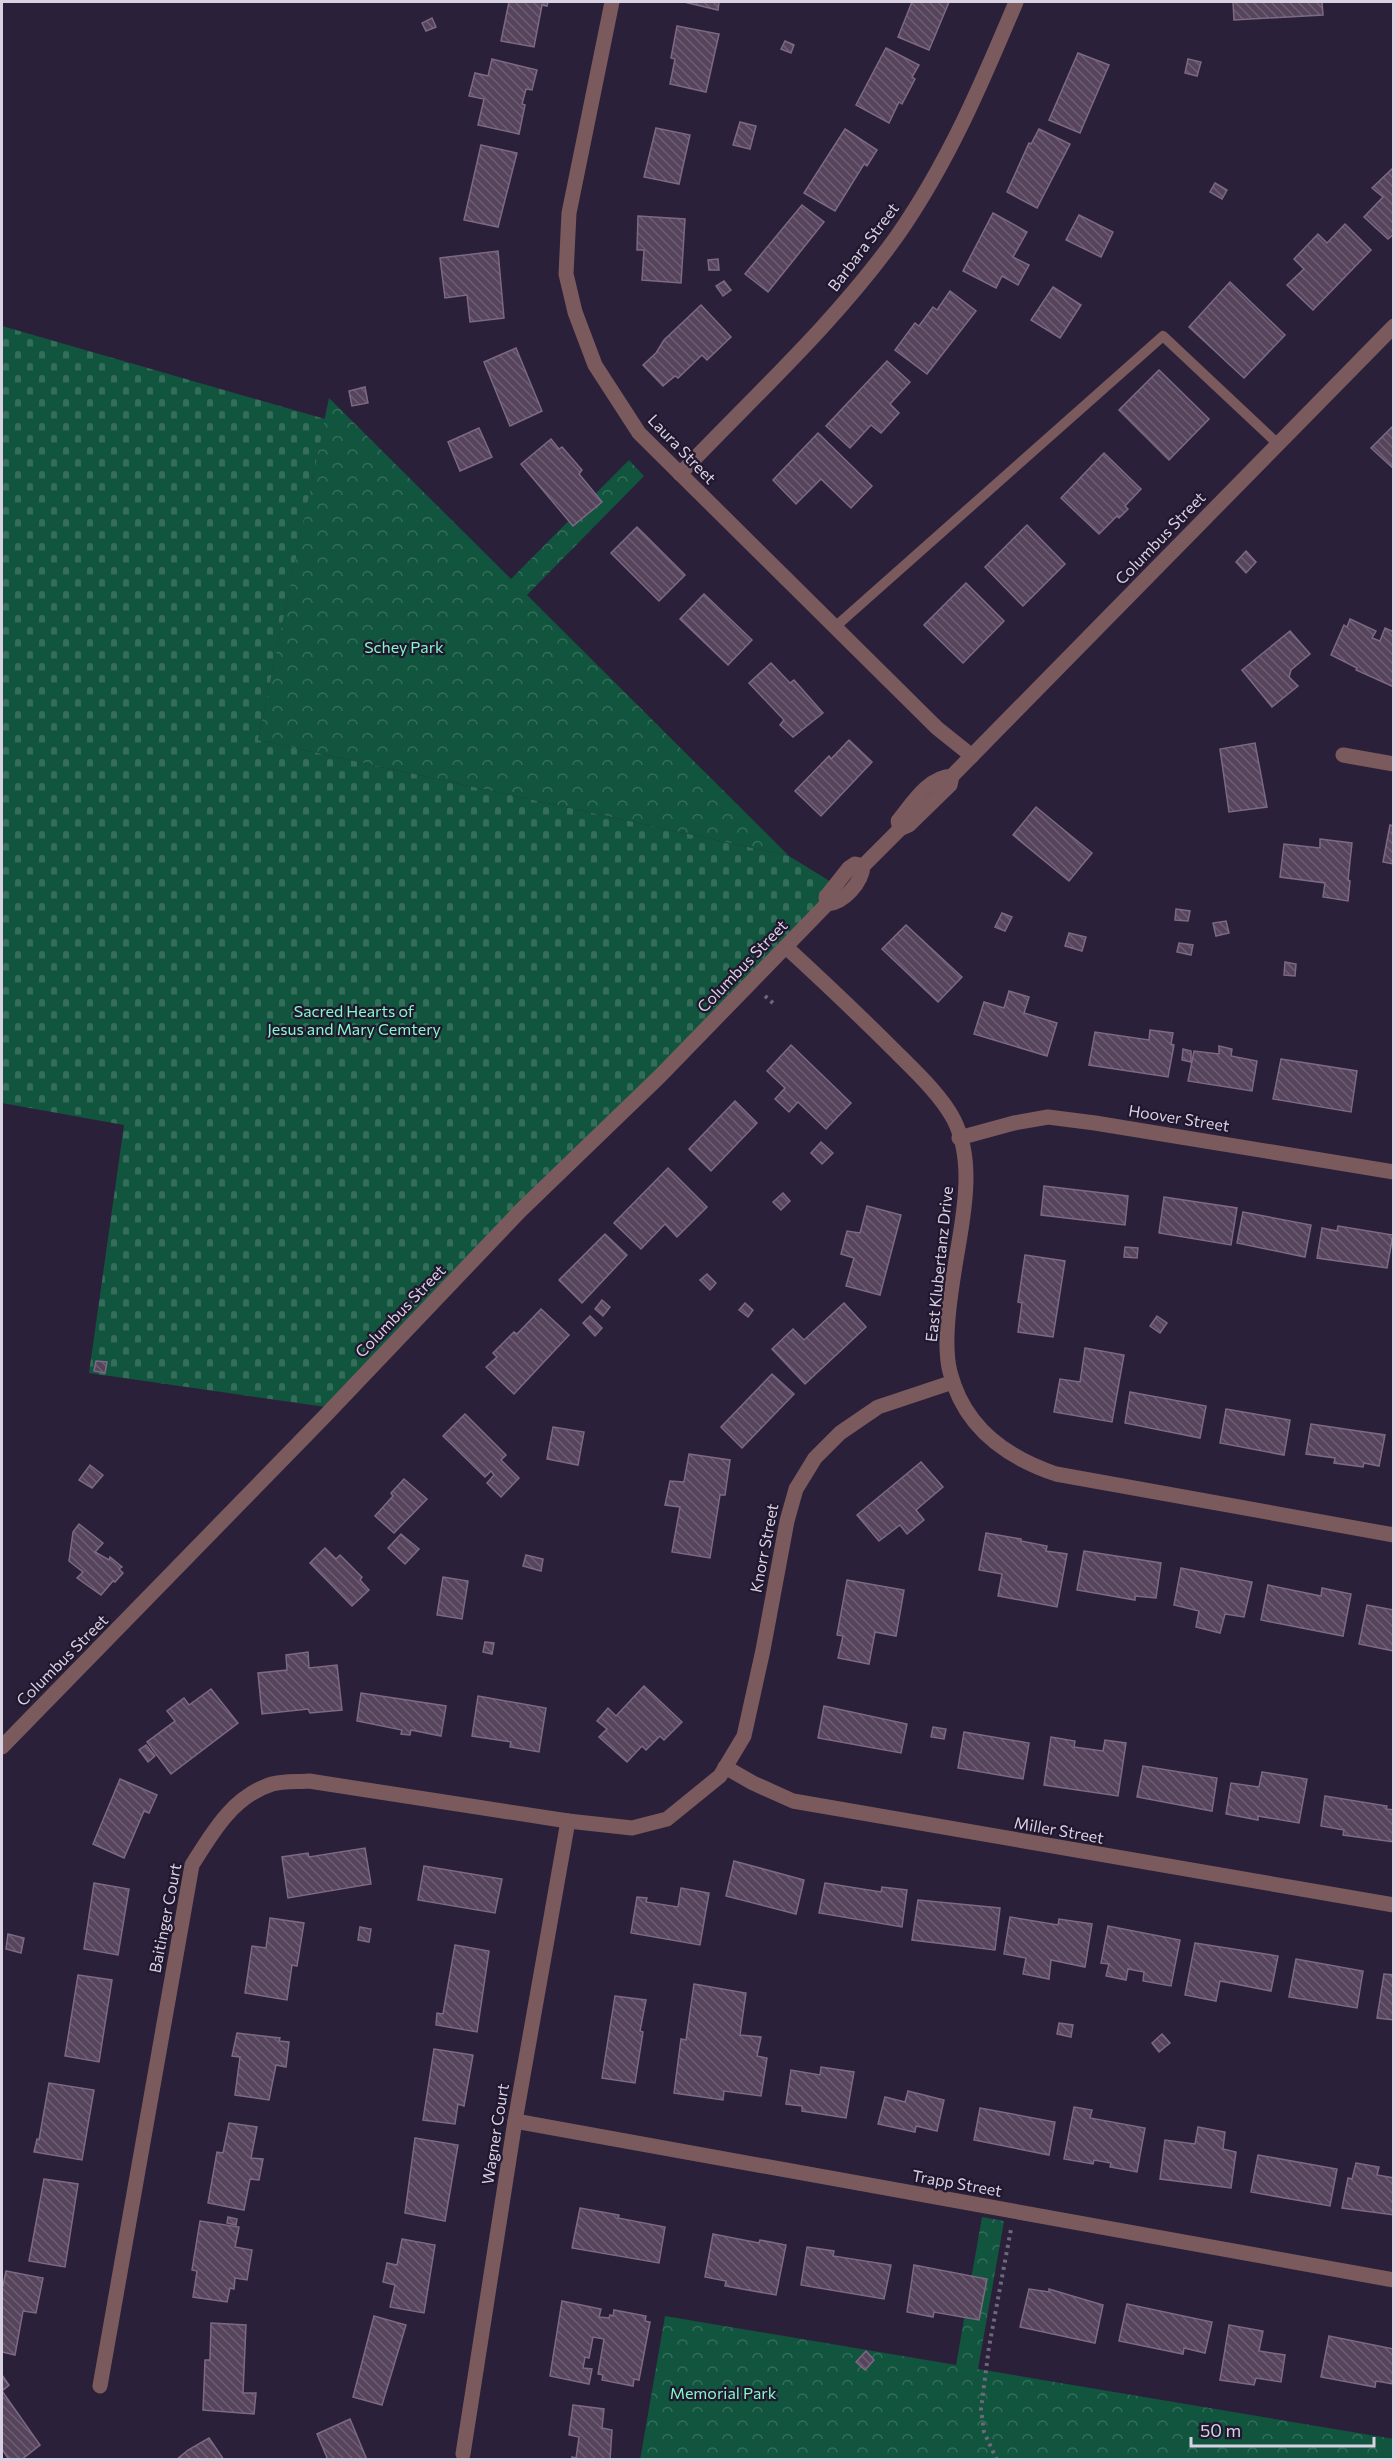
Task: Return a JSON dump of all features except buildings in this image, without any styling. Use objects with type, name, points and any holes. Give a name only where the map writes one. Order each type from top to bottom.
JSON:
[{"type":"street","name":"Laura Street","points":[[612,2],[569,213],[566,274],[575,312],[595,365],[639,433],[937,728],[972,756]]},
{"type":"street","name":"Barbara Street","points":[[681,474],[794,360],[897,236],[949,152],[975,99],[1016,2]]},
{"type":"street","name":"Columbus Street","points":[[2,1747],[328,1413],[520,1211],[660,1076],[786,947],[827,904],[826,897],[849,868],[855,864],[863,866],[900,829],[909,825],[950,785],[952,776],[1394,326]]},
{"type":"street","points":[[1343,755],[1394,764]]},
{"type":"street","name":"East Klubertanz Drive","points":[[786,947],[841,996],[922,1078],[954,1120],[964,1153],[966,1175],[965,1207],[949,1319],[949,1371],[959,1399],[977,1426],[1004,1452],[1035,1467],[1089,1482],[1394,1535]]},
{"type":"street","name":"Hoover Street","points":[[959,1138],[1014,1123],[1048,1117],[1107,1124],[1394,1172]]},
{"type":"street","name":"Knorr Street","points":[[725,1767],[744,1736],[787,1521],[796,1489],[815,1458],[840,1433],[878,1407],[953,1382]]},
{"type":"street","name":"Baitinger Court","points":[[100,2386],[192,1865],[218,1824],[244,1798],[273,1784],[309,1781],[568,1821],[632,1828],[667,1819],[720,1776],[725,1767]]},
{"type":"street","name":"Miller Street","points":[[725,1767],[793,1801],[1394,1905]]},
{"type":"street","name":"Wagner Court","points":[[463,2454],[515,2121],[568,1821]]},
{"type":"street","name":"Trapp Street","points":[[515,2121],[1394,2280]]},
{"type":"lane","points":[[835,627],[1162,336],[1278,444]]},
{"type":"path","points":[[997,2460],[984,2433],[981,2409],[989,2347],[1014,2212]]},
{"type":"green space","name":"Sacred Hearts of Jesus and Mary Cemtery","points":[[2,326],[325,419],[258,740],[789,856],[836,885],[333,1408],[89,1373],[124,1125],[2,1103]]},
{"type":"green space","name":"Schey Park","points":[[329,398],[511,579],[629,460],[644,476],[527,595],[789,856],[258,740]]},
{"type":"green space","name":"Memorial Park","points":[[982,2217],[1004,2221],[978,2369],[1394,2439],[1393,2460],[640,2460],[665,2316],[956,2365]]}]
